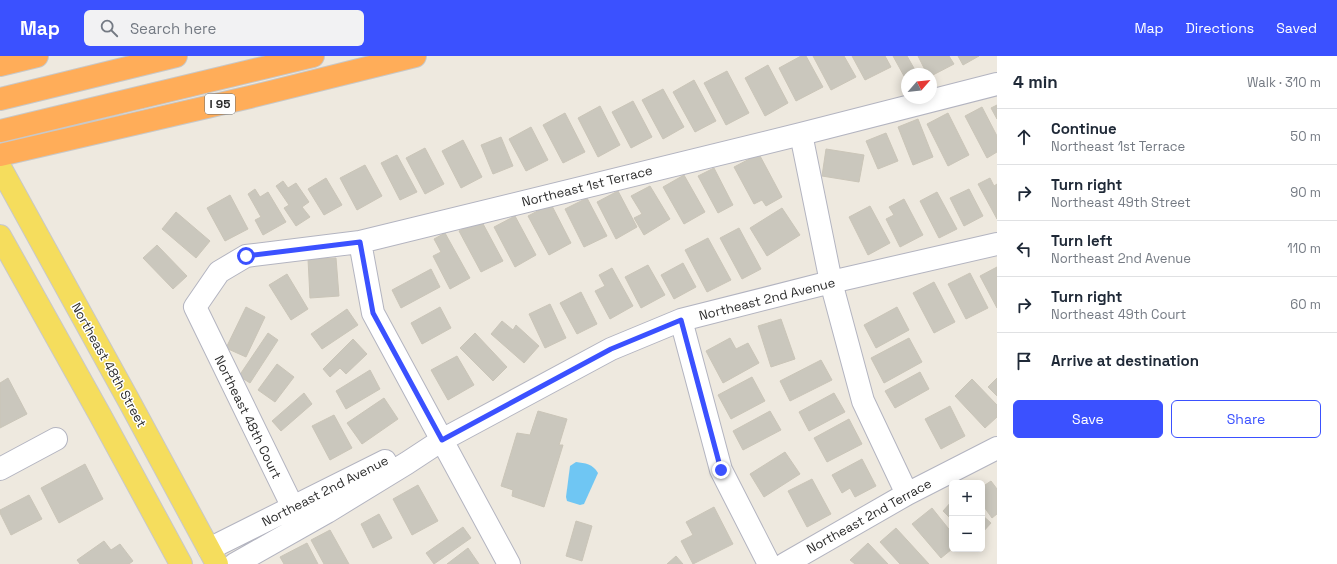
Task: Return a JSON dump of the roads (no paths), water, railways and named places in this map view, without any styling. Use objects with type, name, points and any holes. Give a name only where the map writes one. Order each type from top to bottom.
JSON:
[{"type":"highway","points":[[0,64],[37,56]]},
{"type":"highway","points":[[0,99],[176,56]]},
{"type":"highway","points":[[0,131],[313,56]]},
{"type":"highway","name":"I 95","points":[[0,155],[220,104],[415,56]]},
{"type":"main road","name":"Northeast 48th Street","points":[[0,167],[213,556]]},
{"type":"main road","points":[[0,236],[181,564]]},
{"type":"street","name":"Northeast 1st Terrace","points":[[195,307],[219,272],[246,256],[360,242],[801,134],[997,84]]},
{"type":"street","points":[[801,134],[831,282],[863,401],[907,494]]},
{"type":"street","points":[[360,242],[373,313],[509,564]]},
{"type":"street","name":"Northeast 2nd Avenue","points":[[235,564],[298,517],[432,437],[442,440],[611,349],[681,320],[831,282],[997,244]]},
{"type":"street","name":"Northeast 48th Court","points":[[195,307],[298,517]]},
{"type":"street","points":[[681,320],[721,470],[769,564]]},
{"type":"street","points":[[0,469],[56,439]]},
{"type":"street","name":"Northeast 2nd Terrace","points":[[785,564],[907,494],[997,448]]},
{"type":"street","name":"Northeast 2nd Avenue","points":[[213,556],[298,517]]},
{"type":"water","points":[[576,462],[591,466],[598,473],[584,504],[580,505],[567,501],[566,497],[570,466]]}]
